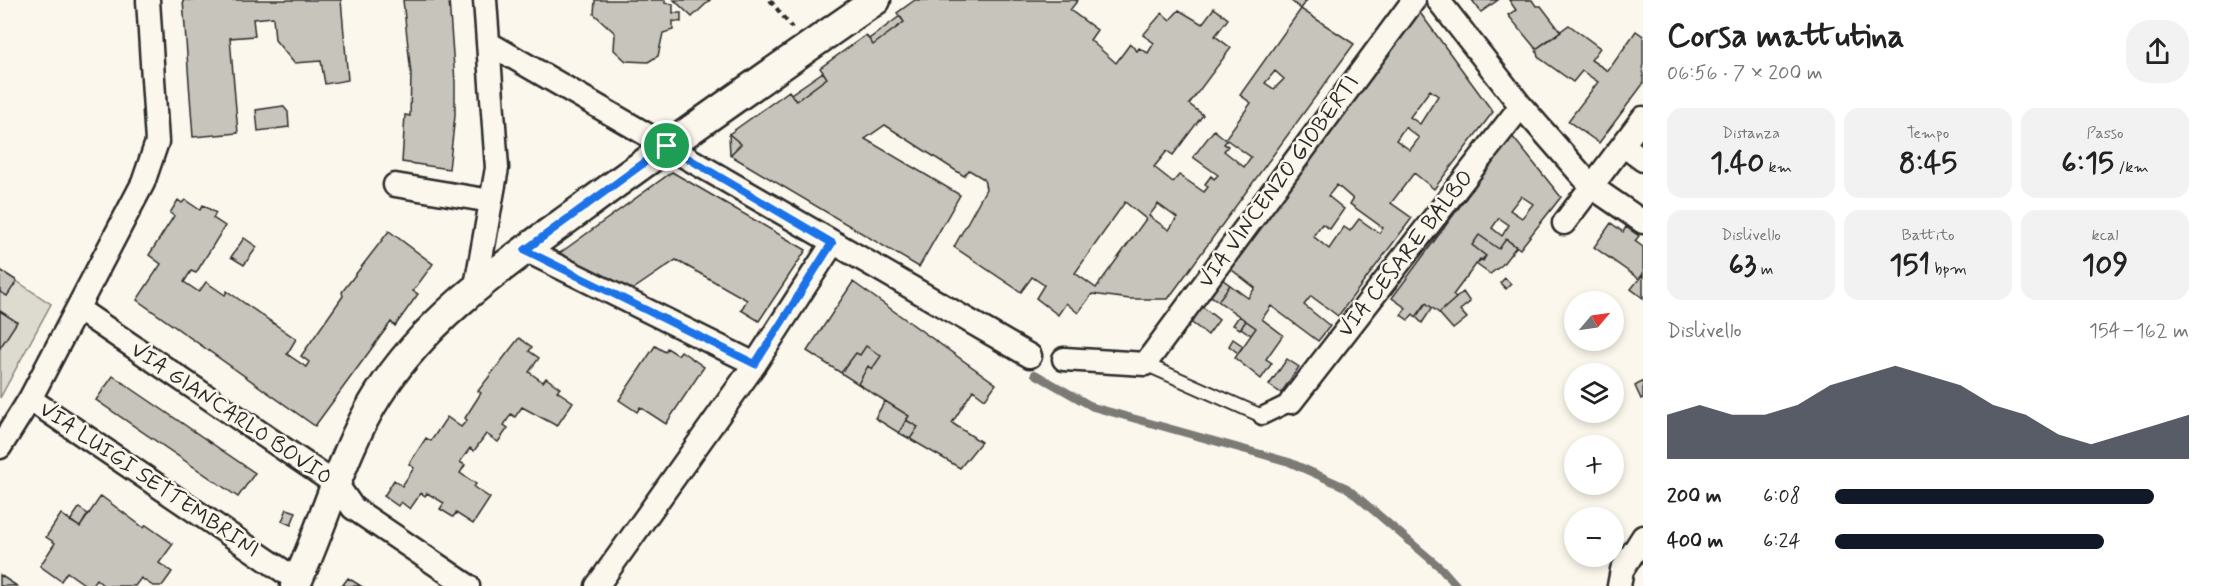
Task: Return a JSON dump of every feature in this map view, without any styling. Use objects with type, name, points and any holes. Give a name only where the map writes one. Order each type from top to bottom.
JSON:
[{"type":"street","points":[[0,447],[30,399],[143,183],[157,142],[148,0]]},
{"type":"street","points":[[476,286],[497,168],[490,44],[485,0]]},
{"type":"street","points":[[297,584],[355,439],[378,394],[425,334],[476,286],[667,146],[876,0]]},
{"type":"street","name":"VIA VINCENZO GIOBERTI","points":[[1145,364],[1413,0]]},
{"type":"street","points":[[1438,0],[1521,106],[1592,187],[1643,222]]},
{"type":"street","points":[[490,44],[1030,356]]},
{"type":"street","name":"VIA CESARE BALBO","points":[[1291,402],[1521,106]]},
{"type":"street","points":[[1564,223],[1643,118]]},
{"type":"street","points":[[1623,145],[1643,160]]},
{"type":"street","points":[[395,185],[491,201]]},
{"type":"street","points":[[597,586],[755,364],[832,243]]},
{"type":"street","points":[[525,250],[755,364]]},
{"type":"street","name":"VIA GIANCARLO BOVIO","points":[[78,309],[337,484],[353,508],[468,586]]},
{"type":"street","points":[[1064,359],[1145,364]]},
{"type":"street","name":"VIA LUIGI SETTEMBRINI","points":[[30,399],[297,584]]},
{"type":"street","points":[[1262,416],[1291,402]]},
{"type":"street","points":[[1619,586],[1623,570],[1643,537]]},
{"type":"lane","points":[[1145,364],[1262,416]]},
{"type":"path","points":[[770,0],[806,48]]},
{"type":"shaded area","points":[[0,270],[51,304],[0,398]]},
{"type":"building","points":[[183,0],[341,0],[348,80],[325,84],[321,61],[294,63],[275,40],[273,17],[253,19],[255,36],[230,38],[238,133],[193,137]]},
{"type":"building","points":[[403,0],[449,0],[455,116],[449,169],[402,162],[405,115],[410,116],[411,74]]},
{"type":"building","points":[[595,0],[665,0],[665,3],[673,4],[673,13],[681,13],[681,22],[673,21],[673,30],[663,33],[658,56],[648,62],[626,61],[614,50],[615,33],[594,14]]},
{"type":"building","points":[[674,0],[710,0],[692,17]]},
{"type":"building","points":[[915,0],[1078,0],[1070,10],[1097,30],[1090,40],[1116,63],[1130,44],[1137,51],[1139,48],[1148,53],[1154,43],[1143,35],[1162,13],[1170,20],[1179,10],[1202,24],[1214,8],[1228,19],[1215,36],[1231,48],[1189,104],[1203,115],[1173,155],[1167,151],[1154,167],[1173,182],[1179,175],[1204,192],[1208,187],[1205,184],[1211,176],[1214,179],[1218,175],[1193,157],[1214,130],[1225,139],[1251,103],[1240,95],[1301,9],[1354,44],[1168,299],[1130,299],[1092,294],[1078,313],[1066,303],[1058,315],[1036,298],[1044,285],[1032,277],[1021,292],[954,247],[986,189],[984,179],[969,170],[964,176],[885,125],[865,139],[960,195],[919,267],[730,155],[741,144],[729,134],[789,91],[796,101],[827,78],[820,68],[866,35],[873,45],[904,22],[897,13]],"holes":[[[1275,71],[1284,79],[1274,89],[1265,83]],[[1227,140],[1251,157],[1244,167],[1224,151],[1228,146],[1224,144]],[[1125,202],[1146,219],[1096,288],[1075,273]],[[1158,204],[1177,218],[1169,230],[1149,216]]]},
{"type":"building","points":[[1290,0],[1307,0],[1301,9]]},
{"type":"building","points":[[1472,0],[1498,0],[1481,12]]},
{"type":"building","points":[[1509,0],[1532,0],[1536,6],[1541,6],[1561,32],[1536,49],[1508,15],[1516,10]]},
{"type":"building","points":[[1418,10],[1493,112],[1434,189],[1414,173],[1391,203],[1412,218],[1338,316],[1311,296],[1304,305],[1330,326],[1318,341],[1271,306],[1262,319],[1283,335],[1266,359],[1272,363],[1261,379],[1235,358],[1256,328],[1218,301],[1230,285],[1248,298],[1255,288],[1227,266]],"holes":[[[1430,90],[1438,96],[1420,124],[1410,117]],[[1405,127],[1419,138],[1410,150],[1396,140]],[[1337,185],[1353,199],[1350,204],[1383,228],[1379,233],[1359,219],[1350,231],[1344,227],[1329,249],[1313,236],[1322,224],[1330,229],[1344,209],[1328,196]]]},
{"type":"building","points":[[900,16],[904,22],[873,45],[869,39]]},
{"type":"building","points":[[1569,25],[1600,48],[1591,60],[1608,71],[1636,31],[1643,36],[1643,84],[1599,143],[1568,121],[1598,82],[1582,71],[1573,82],[1538,57],[1536,49]]},
{"type":"building","points":[[823,72],[827,78],[796,101],[791,94]]},
{"type":"building","points":[[283,106],[288,112],[289,127],[258,131],[256,110]]},
{"type":"building","points":[[729,134],[741,144],[730,155]]},
{"type":"building","points":[[1512,136],[1561,197],[1520,249],[1506,239],[1499,249],[1479,235],[1472,245],[1486,256],[1483,261],[1480,259],[1453,295],[1456,298],[1439,313],[1426,303],[1416,317],[1413,314],[1408,320],[1401,315],[1406,308],[1392,298]],"holes":[[[1521,196],[1533,204],[1522,218],[1510,210]],[[1499,218],[1509,225],[1502,236],[1492,228]]]},
{"type":"building","points":[[672,172],[806,250],[759,321],[741,310],[747,300],[676,260],[629,292],[553,258]]},
{"type":"building","points":[[178,200],[182,203],[185,200],[200,210],[203,205],[216,213],[213,218],[225,226],[196,273],[191,271],[184,282],[199,292],[206,282],[225,295],[227,291],[296,339],[287,354],[306,367],[309,362],[301,356],[343,296],[342,292],[389,231],[433,264],[413,291],[418,294],[395,326],[391,322],[315,426],[137,300],[161,264],[149,255],[174,216],[170,213]]},
{"type":"building","points":[[1611,223],[1623,232],[1626,227],[1639,236],[1635,241],[1643,247],[1643,274],[1639,279],[1594,247]]},
{"type":"building","points":[[1479,235],[1499,249],[1506,239],[1516,247],[1502,265],[1490,274],[1476,264],[1486,256],[1472,245]]},
{"type":"building","points":[[244,238],[257,247],[244,265],[231,257]]},
{"type":"building","points":[[0,270],[17,281],[7,296],[0,292]]},
{"type":"building","points":[[1643,274],[1643,298],[1631,289]]},
{"type":"building","points":[[1219,277],[1230,285],[1218,301],[1207,293]]},
{"type":"building","points":[[1505,278],[1511,284],[1506,289],[1500,283]]},
{"type":"building","points":[[853,282],[996,384],[985,399],[973,390],[952,423],[981,442],[960,468],[910,439],[918,427],[906,420],[909,416],[858,384],[868,366],[872,369],[881,356],[866,346],[860,355],[856,353],[841,373],[807,351]]},
{"type":"building","points":[[1463,292],[1470,302],[1460,310],[1467,318],[1453,329],[1439,313]]},
{"type":"building","points":[[1426,303],[1432,308],[1422,323],[1416,317]]},
{"type":"building","points":[[1199,304],[1219,320],[1208,335],[1188,320]]},
{"type":"building","points":[[0,311],[17,322],[0,348]]},
{"type":"building","points":[[1239,316],[1246,321],[1240,329],[1233,325]]},
{"type":"building","points":[[1246,321],[1256,328],[1251,335],[1241,328]]},
{"type":"building","points":[[519,338],[532,347],[529,351],[539,358],[529,372],[543,382],[546,378],[560,388],[557,391],[573,402],[557,426],[522,407],[515,417],[511,414],[504,425],[508,428],[498,442],[486,434],[474,451],[470,448],[460,462],[465,465],[460,473],[490,498],[473,524],[456,513],[453,517],[440,509],[444,503],[427,493],[425,496],[421,493],[410,509],[401,502],[398,506],[384,496],[394,480],[402,486],[414,468],[409,464],[426,438],[431,441],[447,417],[461,427],[467,420],[465,418],[481,393],[478,391]]},
{"type":"building","points":[[1233,339],[1243,346],[1238,353],[1229,346]]},
{"type":"building","points":[[655,346],[665,352],[667,348],[678,355],[681,351],[704,367],[666,424],[640,407],[637,412],[619,400]]},
{"type":"building","points":[[866,346],[881,356],[872,369],[868,366],[858,384],[841,373],[856,353],[860,355]]},
{"type":"building","points":[[1287,359],[1299,367],[1281,393],[1269,385]]},
{"type":"building","points":[[113,376],[255,473],[238,497],[96,400]]},
{"type":"building","points":[[1643,381],[1643,398],[1641,399],[1635,386]]},
{"type":"building","points":[[885,401],[909,416],[899,433],[875,418]]},
{"type":"building","points":[[906,420],[918,427],[910,439],[899,433]]},
{"type":"building","points":[[101,496],[144,528],[146,525],[173,544],[159,563],[172,572],[162,586],[153,586],[141,578],[135,586],[104,586],[96,579],[91,586],[87,586],[67,572],[61,581],[40,566],[55,543],[46,537],[61,514],[80,527]]},
{"type":"building","points":[[79,508],[88,514],[80,527],[70,521]]},
{"type":"building","points":[[287,509],[296,512],[291,525],[282,521]]},
{"type":"building","points":[[0,575],[17,586],[0,586]]},
{"type":"building","points":[[348,578],[361,586],[342,586]]},
{"type":"waterway","points":[[1035,374],[1093,407],[1289,462],[1347,488],[1442,569],[1457,586]]},
{"type":"route","points":[[667,146],[832,243],[755,364],[525,250],[667,146]]}]
